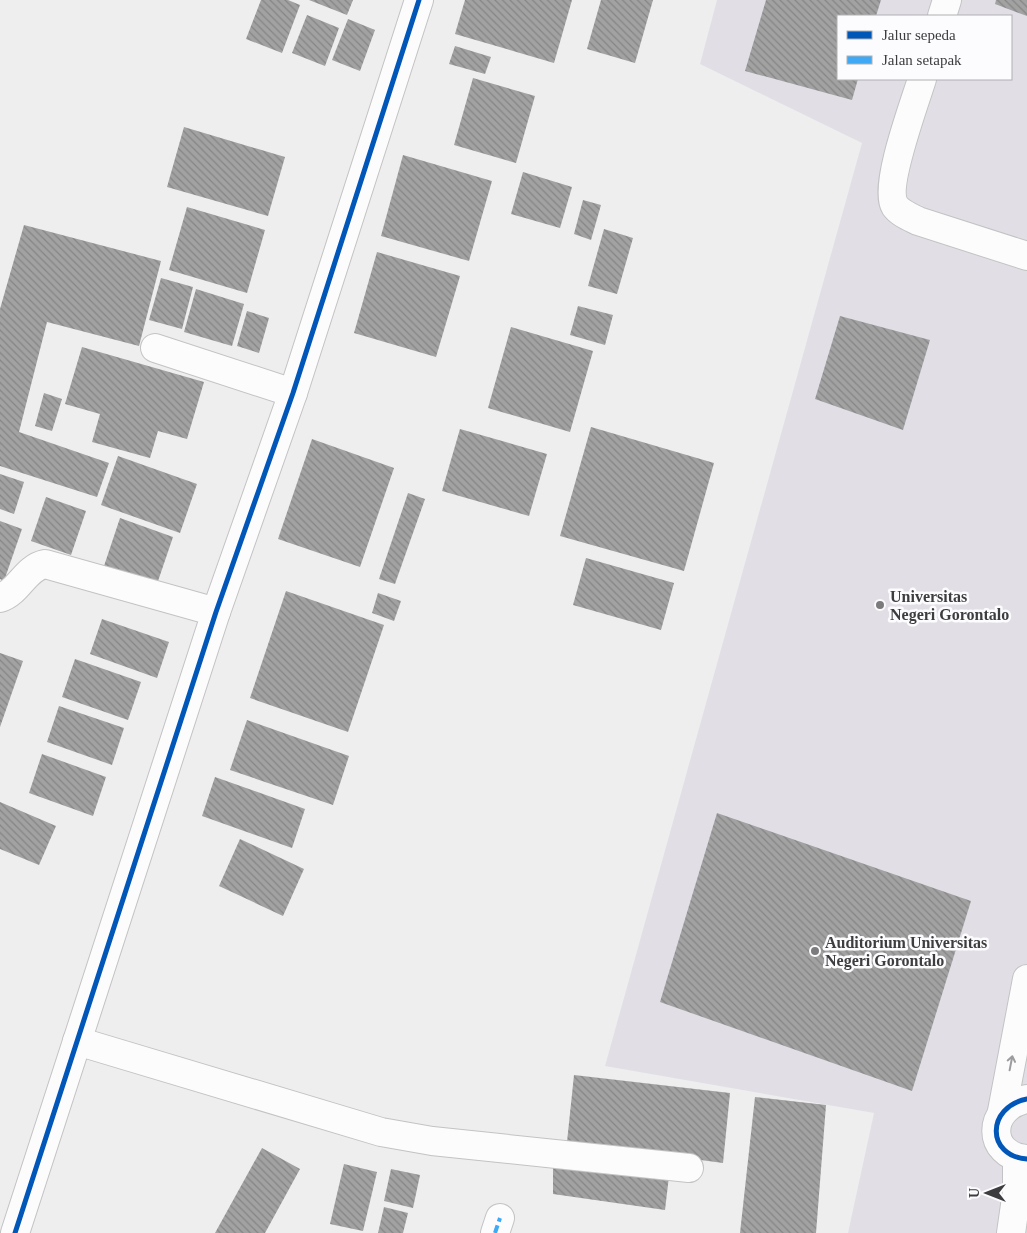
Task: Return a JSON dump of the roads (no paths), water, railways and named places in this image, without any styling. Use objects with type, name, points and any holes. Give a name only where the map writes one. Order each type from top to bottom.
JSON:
[{"type":"street","points":[[15,1233],[216,612],[293,393],[419,0]]},
{"type":"street","points":[[942,15],[947,0]]},
{"type":"street","points":[[922,80],[898,155],[892,188],[895,205],[904,214],[918,221],[1027,256]]},
{"type":"street","points":[[155,348],[293,393]]},
{"type":"street","points":[[0,598],[15,588],[33,569],[46,564],[216,612]]},
{"type":"street","points":[[1011,1233],[1022,1158],[1005,1151],[997,1138],[996,1124],[1002,1111],[1027,979]]},
{"type":"street","points":[[77,1041],[381,1132],[432,1141],[689,1168]]},
{"type":"street","points":[[1002,1111],[1014,1102],[1027,1099]]},
{"type":"place","name":"Universitas Negeri Gorontalo","points":[[880,605]]},
{"type":"place","name":"Auditorium Universitas Negeri Gorontalo","points":[[815,951]]}]
